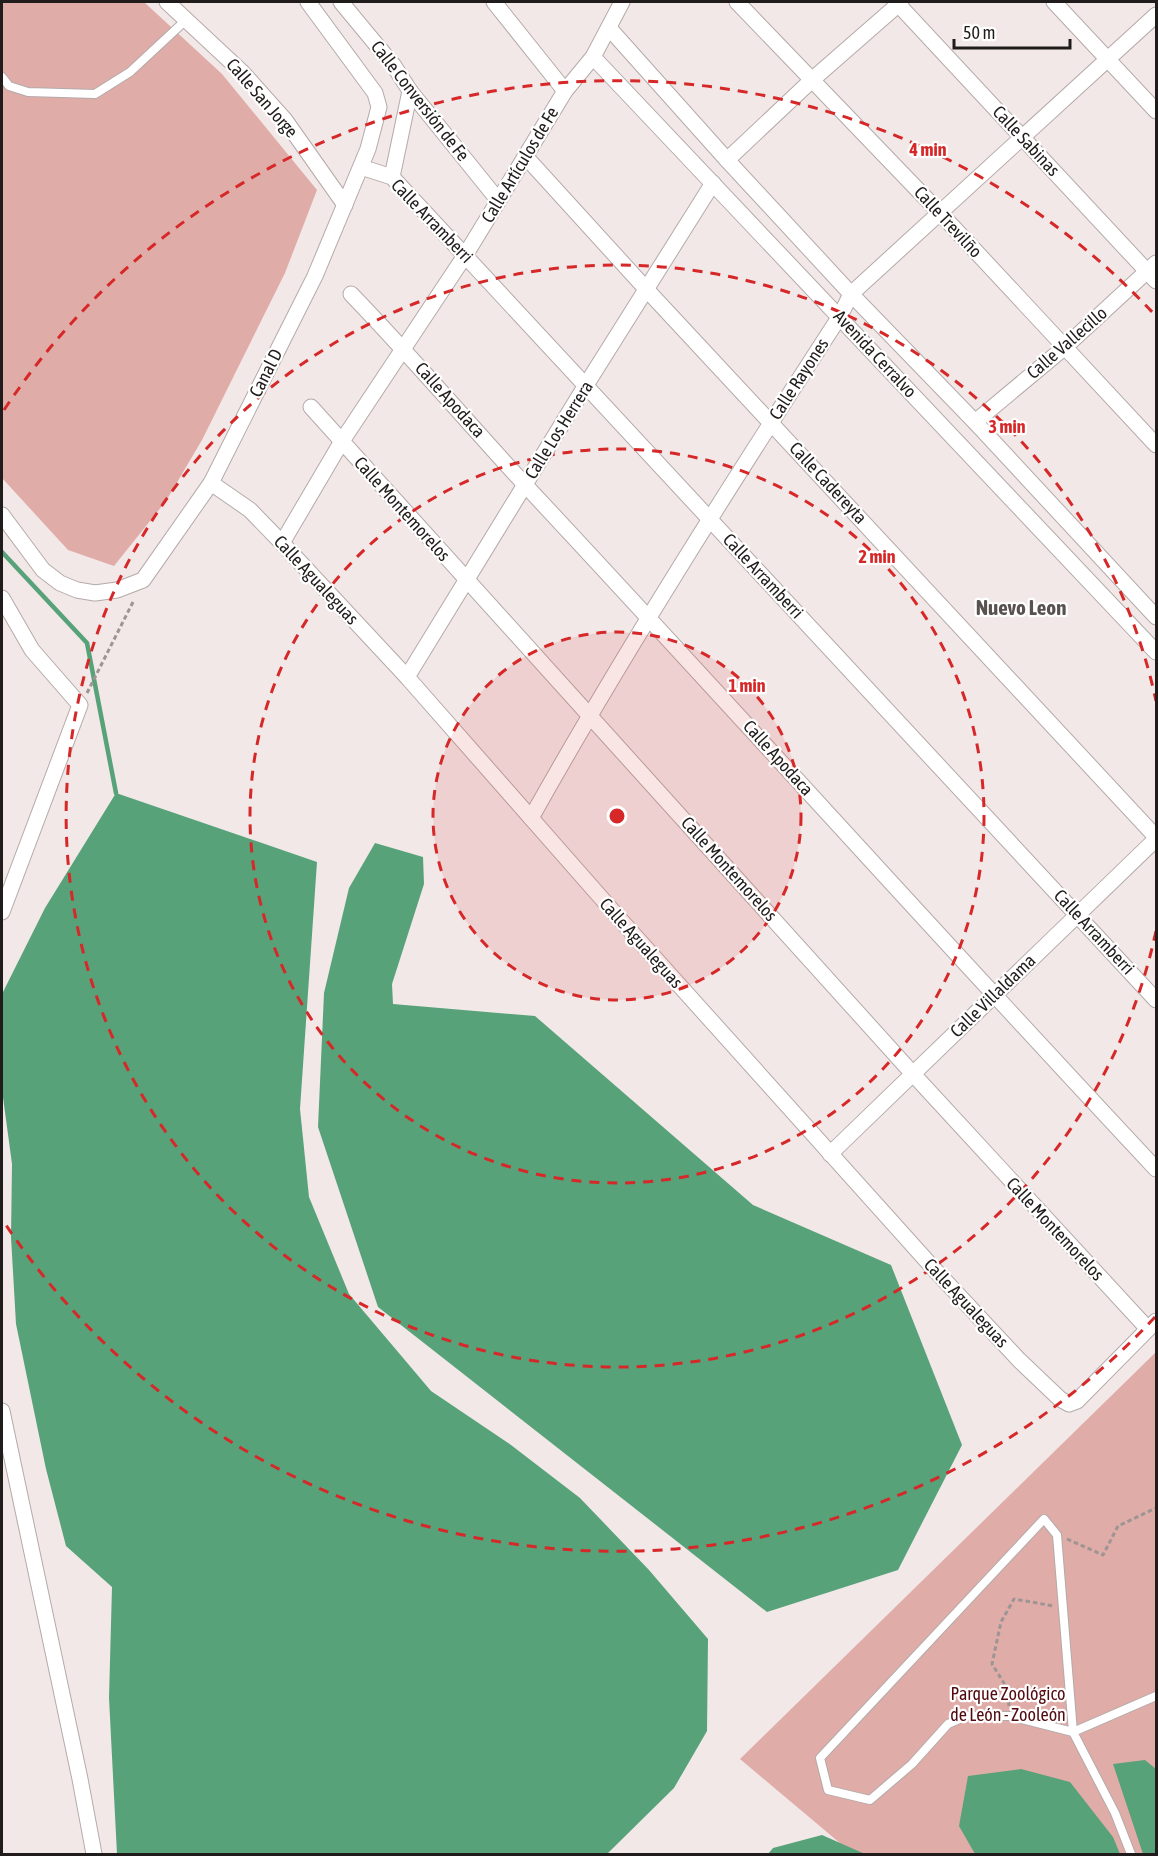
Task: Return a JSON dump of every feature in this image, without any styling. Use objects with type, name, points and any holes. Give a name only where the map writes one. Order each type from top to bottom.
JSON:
[{"type":"street","name":"Calle San Jorge","points":[[167,2],[243,73],[285,120],[345,205]]},
{"type":"street","name":"Canal D","points":[[143,580],[211,483],[315,276],[361,167],[378,114],[379,107],[375,93],[308,2]]},
{"type":"street","name":"Calle Conversión de Fe","points":[[341,2],[498,200]]},
{"type":"street","points":[[494,2],[565,91]]},
{"type":"street","name":"Calle Artículos de Fe","points":[[282,543],[342,441],[466,254],[565,91],[593,57],[622,2]]},
{"type":"street","name":"Calle Trevilño","points":[[737,2],[940,213],[1156,445]]},
{"type":"street","points":[[727,160],[898,2]]},
{"type":"street","name":"Calle Sabinas","points":[[898,2],[1153,272]]},
{"type":"street","points":[[1054,2],[1109,58],[1156,111]]},
{"type":"street","name":"Calle Rayones","points":[[531,818],[590,714],[709,518],[840,316],[851,294],[1156,15]]},
{"type":"street","name":"Avenida Cerralvo","points":[[609,28],[851,294],[975,422],[1156,617]]},
{"type":"street","name":"Avenida Cerralvo","points":[[593,57],[1156,652]]},
{"type":"street","points":[[392,177],[410,91]]},
{"type":"street","name":"Calle Cadereyta","points":[[525,156],[1156,838]]},
{"type":"street","name":"Calle Arramberri","points":[[361,167],[392,177],[466,254],[1156,999]]},
{"type":"street","name":"Calle Los Herrera","points":[[407,677],[713,183]]},
{"type":"street","name":"Calle Vallecillo","points":[[975,422],[1153,272]]},
{"type":"street","name":"Calle Apodaca","points":[[351,294],[404,348],[525,484],[650,617],[993,996],[1156,1169]]},
{"type":"street","name":"Calle Montemorelos","points":[[311,407],[912,1074],[1152,1325]]},
{"type":"street","name":"Calle Agualeguas","points":[[211,483],[250,510],[407,677],[981,1321],[1060,1399],[1069,1404],[1077,1401],[1152,1325]]},
{"type":"street","points":[[2,515],[43,570],[60,583],[77,590],[95,593],[117,590],[143,580]]},
{"type":"street","points":[[2,598],[32,650],[80,705],[2,912]]},
{"type":"street","name":"Calle Villaldama","points":[[830,1154],[1156,838]]},
{"type":"street","points":[[2,1411],[94,1854]]},
{"type":"lane","points":[[2,76],[9,86],[28,92],[95,94],[130,72],[186,20]]},
{"type":"lane","points":[[1131,1854],[1115,1813],[1072,1732],[1057,1535],[1044,1519],[820,1758],[828,1790],[870,1800],[912,1764],[948,1724],[966,1716],[1010,1716],[1072,1732],[1156,1696]]},
{"type":"path","points":[[88,690],[122,627],[143,580]]},
{"type":"path","points":[[1057,1535],[1103,1555],[1118,1526],[1156,1508]]},
{"type":"path","points":[[1010,1716],[1006,1688],[992,1664],[1001,1622],[1014,1599],[1062,1607]]},
{"type":"green space","points":[[2,2],[144,2],[222,74],[317,190],[285,273],[202,440],[166,501],[114,566],[68,550],[2,478]]},
{"type":"green space","name":"Parque Zoológico de León - Zooleón","points":[[1156,1352],[1156,1854],[853,1854],[740,1759]]},
{"type":"shaded area","points":[[116,793],[317,862],[300,1109],[309,1197],[349,1294],[431,1391],[511,1445],[580,1498],[649,1570],[708,1639],[707,1731],[674,1788],[607,1854],[117,1854],[109,1698],[112,1587],[66,1546],[46,1469],[16,1324],[11,1237],[12,1164],[2,1090],[2,994],[45,908]]},
{"type":"shaded area","points":[[375,843],[423,857],[424,884],[392,984],[393,1004],[535,1016],[753,1205],[891,1265],[962,1445],[898,1570],[767,1612],[378,1307],[318,1127],[324,993],[349,888]]},
{"type":"shaded area","points":[[1145,1760],[1156,1769],[1156,1854],[1143,1854],[1113,1764]]},
{"type":"shaded area","points":[[1021,1769],[1070,1782],[1113,1837],[1120,1854],[975,1854],[959,1826],[968,1776]]},
{"type":"shaded area","points":[[822,1835],[865,1854],[768,1854],[773,1848]]},
{"type":"waterway","points":[[2,552],[87,643],[116,793]]},
{"type":"district","name":"Nuevo Leon","points":[[1021,608]]}]
